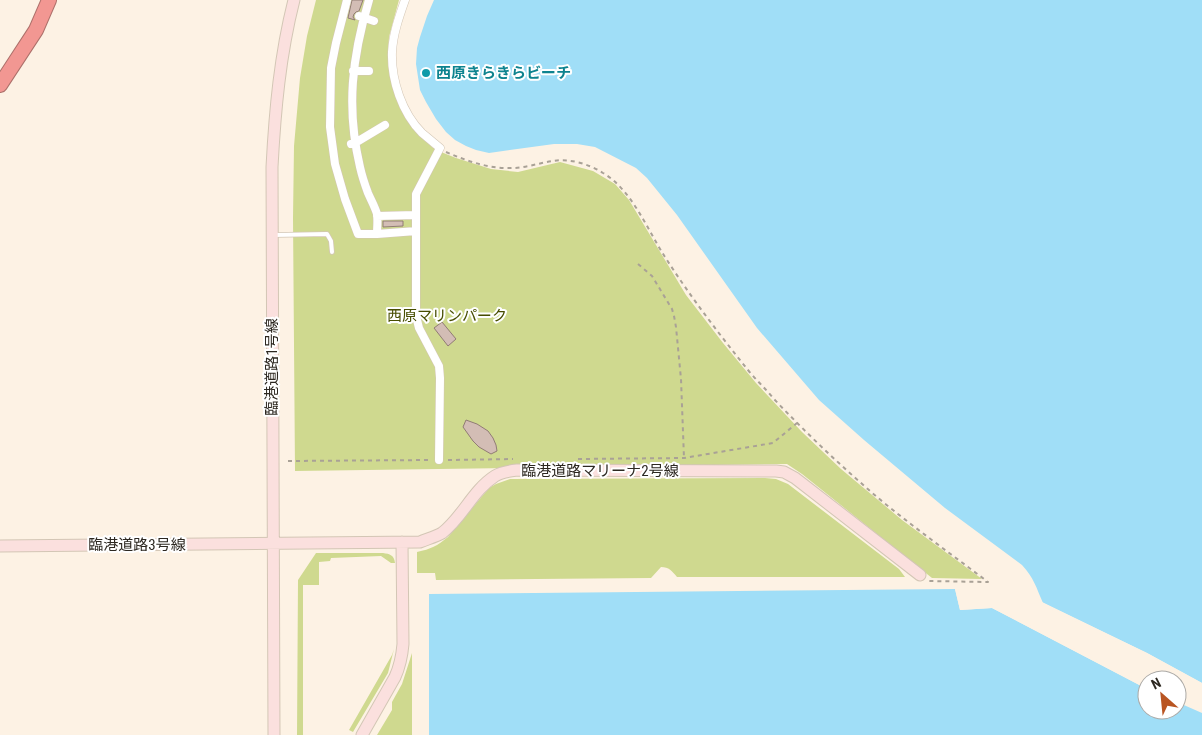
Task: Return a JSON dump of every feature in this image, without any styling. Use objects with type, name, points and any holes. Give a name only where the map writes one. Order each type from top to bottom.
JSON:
[{"type":"highway","points":[[0,71],[27,29],[47,3]]},
{"type":"highway","points":[[0,85],[36,30],[47,3]]},
{"type":"street","name":"臨港道路1号線","points":[[274,735],[272,167],[276,98],[284,45],[294,0]]},
{"type":"street","points":[[347,0],[331,68],[330,127],[335,164],[345,199],[358,234],[416,232]]},
{"type":"street","points":[[405,0],[394,34],[392,51],[392,68],[396,85],[402,102],[421,132],[440,148],[416,194],[416,316],[419,328],[438,366],[440,378],[439,460]]},
{"type":"street","points":[[367,2],[355,46],[350,95],[353,144],[377,216],[377,234]]},
{"type":"street","points":[[362,17],[374,21]]},
{"type":"street","points":[[353,71],[369,71]]},
{"type":"street","points":[[353,144],[385,125]]},
{"type":"street","points":[[377,216],[416,214]]},
{"type":"street","name":"臨港道路マリーナ2号線","points":[[274,544],[420,542],[441,533],[449,526],[486,483],[504,472],[517,470],[776,471],[784,472],[803,484],[922,578]]},
{"type":"street","points":[[362,735],[395,677],[402,655],[402,542]]},
{"type":"street","name":"臨港道路3号線","points":[[0,546],[274,544]]},
{"type":"lane","points":[[272,235],[327,234],[331,241],[332,252]]},
{"type":"path","points":[[440,148],[464,159],[489,166],[512,168],[555,160],[572,161],[602,172],[615,181],[626,193],[666,257],[718,332],[749,372],[797,423],[878,497],[988,582],[922,578]]},
{"type":"path","points":[[638,264],[652,276],[672,309],[674,316],[681,379],[685,470]]},
{"type":"path","points":[[578,459],[684,458],[773,443],[797,423]]},
{"type":"path","points":[[288,461],[518,459]]},
{"type":"green space","name":"西原マリンパーク","points":[[316,0],[399,0],[389,37],[388,58],[391,79],[399,102],[420,135],[432,147],[456,158],[491,169],[518,172],[560,162],[593,171],[615,184],[629,200],[686,295],[756,383],[802,432],[841,469],[902,520],[982,579],[932,578],[787,464],[295,471],[294,146],[300,78],[307,36]]},
{"type":"green space","points":[[510,479],[776,479],[788,484],[899,569],[905,577],[677,577],[672,571],[664,567],[661,567],[651,578],[436,580],[435,573],[417,573],[417,552],[434,547],[448,537],[489,488]]},
{"type":"green space","points":[[316,553],[383,553],[391,555],[395,563],[391,563],[381,556],[331,558],[330,561],[319,562],[319,585],[303,585],[303,735],[297,735],[298,580]]},
{"type":"green space","points":[[394,649],[388,673],[353,732],[349,730],[392,655]]},
{"type":"green space","points":[[412,653],[412,735],[377,735],[392,710],[392,702],[402,684]]},
{"type":"water","points":[[434,0],[1202,0],[1202,683],[1187,675],[1187,670],[1178,670],[1043,603],[1032,579],[1022,565],[945,508],[819,400],[757,328],[677,215],[647,178],[636,168],[595,147],[577,144],[554,144],[489,153],[476,150],[455,140],[436,119],[420,90],[416,64],[417,48]]},
{"type":"water","points":[[955,589],[960,610],[992,608],[1137,684],[1137,720],[1187,720],[1187,706],[1202,713],[1202,735],[429,735],[429,594]]},
{"type":"pier","points":[[958,588],[962,608],[992,606],[1137,681],[1137,684],[992,608],[960,610],[955,589]]},
{"type":"pier","points":[[1040,601],[1178,670],[1172,670],[1042,605]]},
{"type":"pier","points":[[1187,675],[1202,683],[1202,686],[1187,678]]},
{"type":"building","points":[[352,0],[363,0],[359,11],[354,14],[355,20],[348,18]]},
{"type":"building","points":[[383,221],[403,221],[403,226],[383,227]]},
{"type":"building","points":[[442,322],[456,339],[448,346],[434,328]]},
{"type":"building","points":[[466,420],[488,431],[493,438],[497,451],[491,454],[473,441],[463,427]]},
{"type":"place","name":"西原きらきらビーチ","points":[[426,73]]}]
